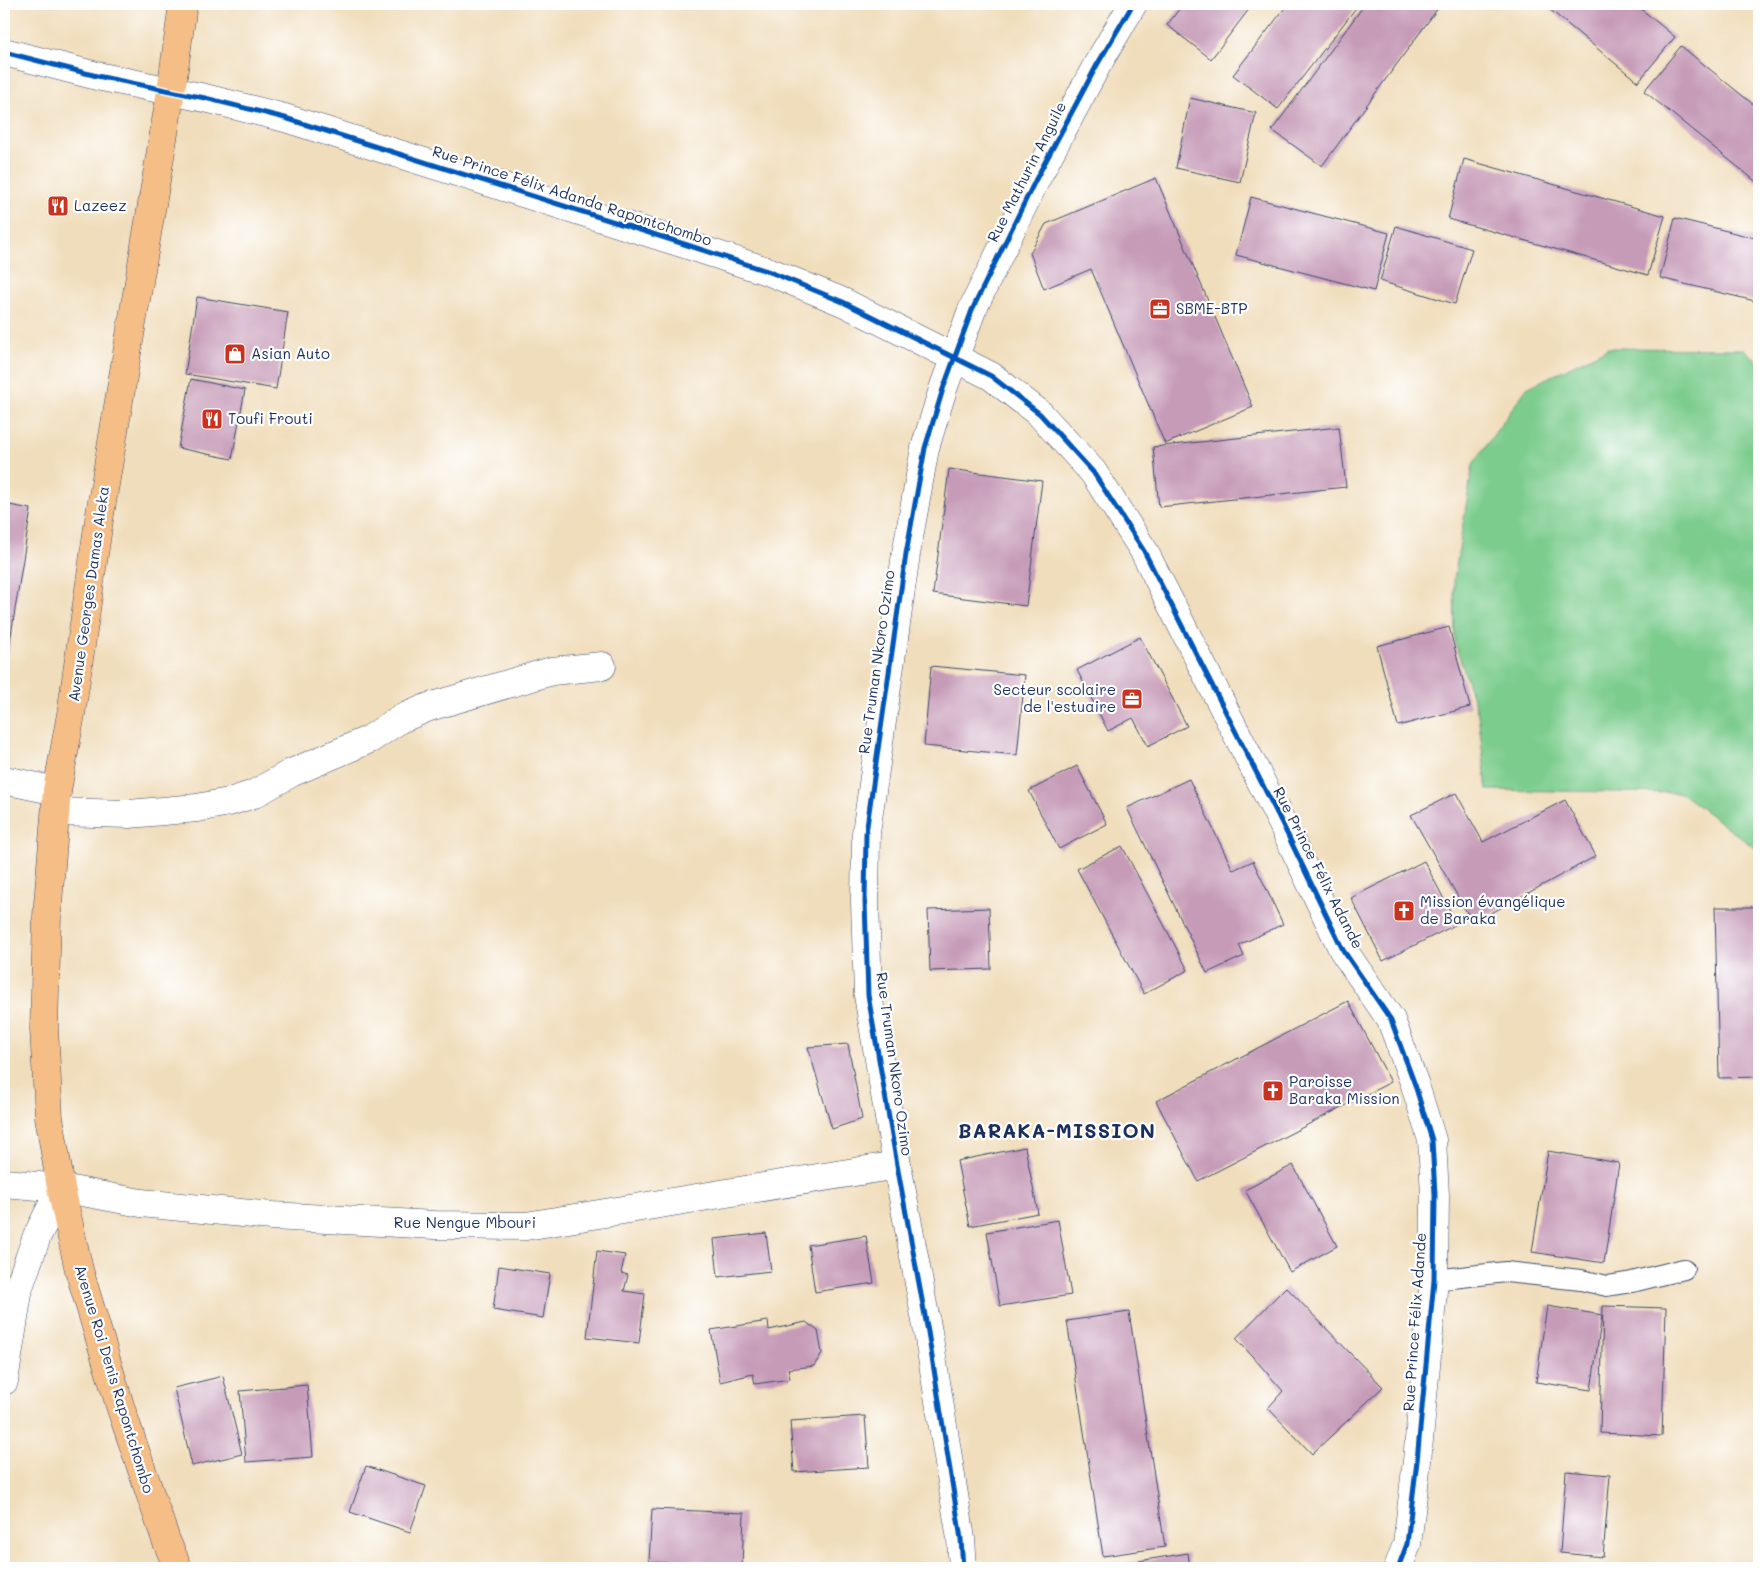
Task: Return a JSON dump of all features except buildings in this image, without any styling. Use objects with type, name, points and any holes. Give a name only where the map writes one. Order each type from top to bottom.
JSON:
[{"type":"main road","name":"Avenue Georges Damas Aleka","points":[[60,1188],[49,1117],[44,1029],[47,916],[56,801],[71,714],[98,520],[171,91],[183,4]]},
{"type":"main road","name":"Avenue Roi Denis Rapontchombo","points":[[60,1188],[79,1270],[121,1409],[166,1540],[178,1568]]},
{"type":"street","name":"Rue Mathurin Anguile","points":[[954,357],[972,310],[1035,182],[1097,65],[1133,4]]},
{"type":"street","name":"Rue Prince Félix Adanda Rapontchombo","points":[[4,52],[97,76],[285,118],[678,242],[770,272],[843,302],[954,357]]},
{"type":"street","name":"Rue Truman Nkoro Ozimo","points":[[954,357],[925,448],[906,554],[866,833],[865,902],[868,995],[896,1165],[928,1332],[964,1568]]},
{"type":"street","name":"Rue Prince Félix Adande","points":[[954,357],[991,376],[1040,414],[1092,472],[1148,560],[1282,823],[1343,950],[1391,1020],[1415,1085],[1432,1140],[1435,1195],[1434,1280],[1417,1461],[1407,1544],[1398,1568]]},
{"type":"street","points":[[4,780],[56,801],[129,814],[197,808],[229,802],[254,794],[291,773],[370,739],[400,719],[429,707],[552,671],[602,666]]},
{"type":"street","name":"Rue Nengue Mbouri","points":[[4,1183],[60,1188],[142,1203],[272,1216],[435,1226],[526,1226],[896,1165]]},
{"type":"street","points":[[4,1381],[20,1287],[37,1236],[60,1188]]},
{"type":"lane","points":[[1434,1280],[1506,1272],[1582,1280],[1607,1286],[1684,1269]]},
{"type":"green space","points":[[1608,348],[1744,349],[1759,363],[1759,851],[1681,793],[1487,790],[1478,714],[1455,643],[1454,579],[1473,464],[1527,388]]},
{"type":"cycle path","points":[[963,1568],[961,1539],[928,1332],[868,995],[865,902],[866,833],[906,554],[925,448],[943,389],[972,310],[1035,181],[1097,65],[1133,4]]},
{"type":"cycle path","points":[[4,52],[97,76],[205,98],[285,118],[770,272],[843,302],[991,376],[1040,414],[1093,472],[1144,551],[1282,823],[1343,950],[1391,1020],[1415,1085],[1432,1140],[1435,1195],[1434,1280],[1417,1461],[1407,1544],[1398,1568]]},
{"type":"place","name":"Lazeez","points":[[58,206]]},
{"type":"place","name":"SBME-BTP","points":[[1160,309]]},
{"type":"place","name":"Asian Auto","points":[[235,354]]},
{"type":"place","name":"Toufi Frouti","points":[[212,419]]},
{"type":"place","name":"Secteur scolaire de l'estuaire","points":[[1132,699]]},
{"type":"place","name":"Mission évangélique de Baraka","points":[[1404,911]]},
{"type":"place","name":"Paroisse Baraka Mission","points":[[1273,1091]]},
{"type":"district","name":"BARAKA-MISSION","points":[[1057,1131]]}]
